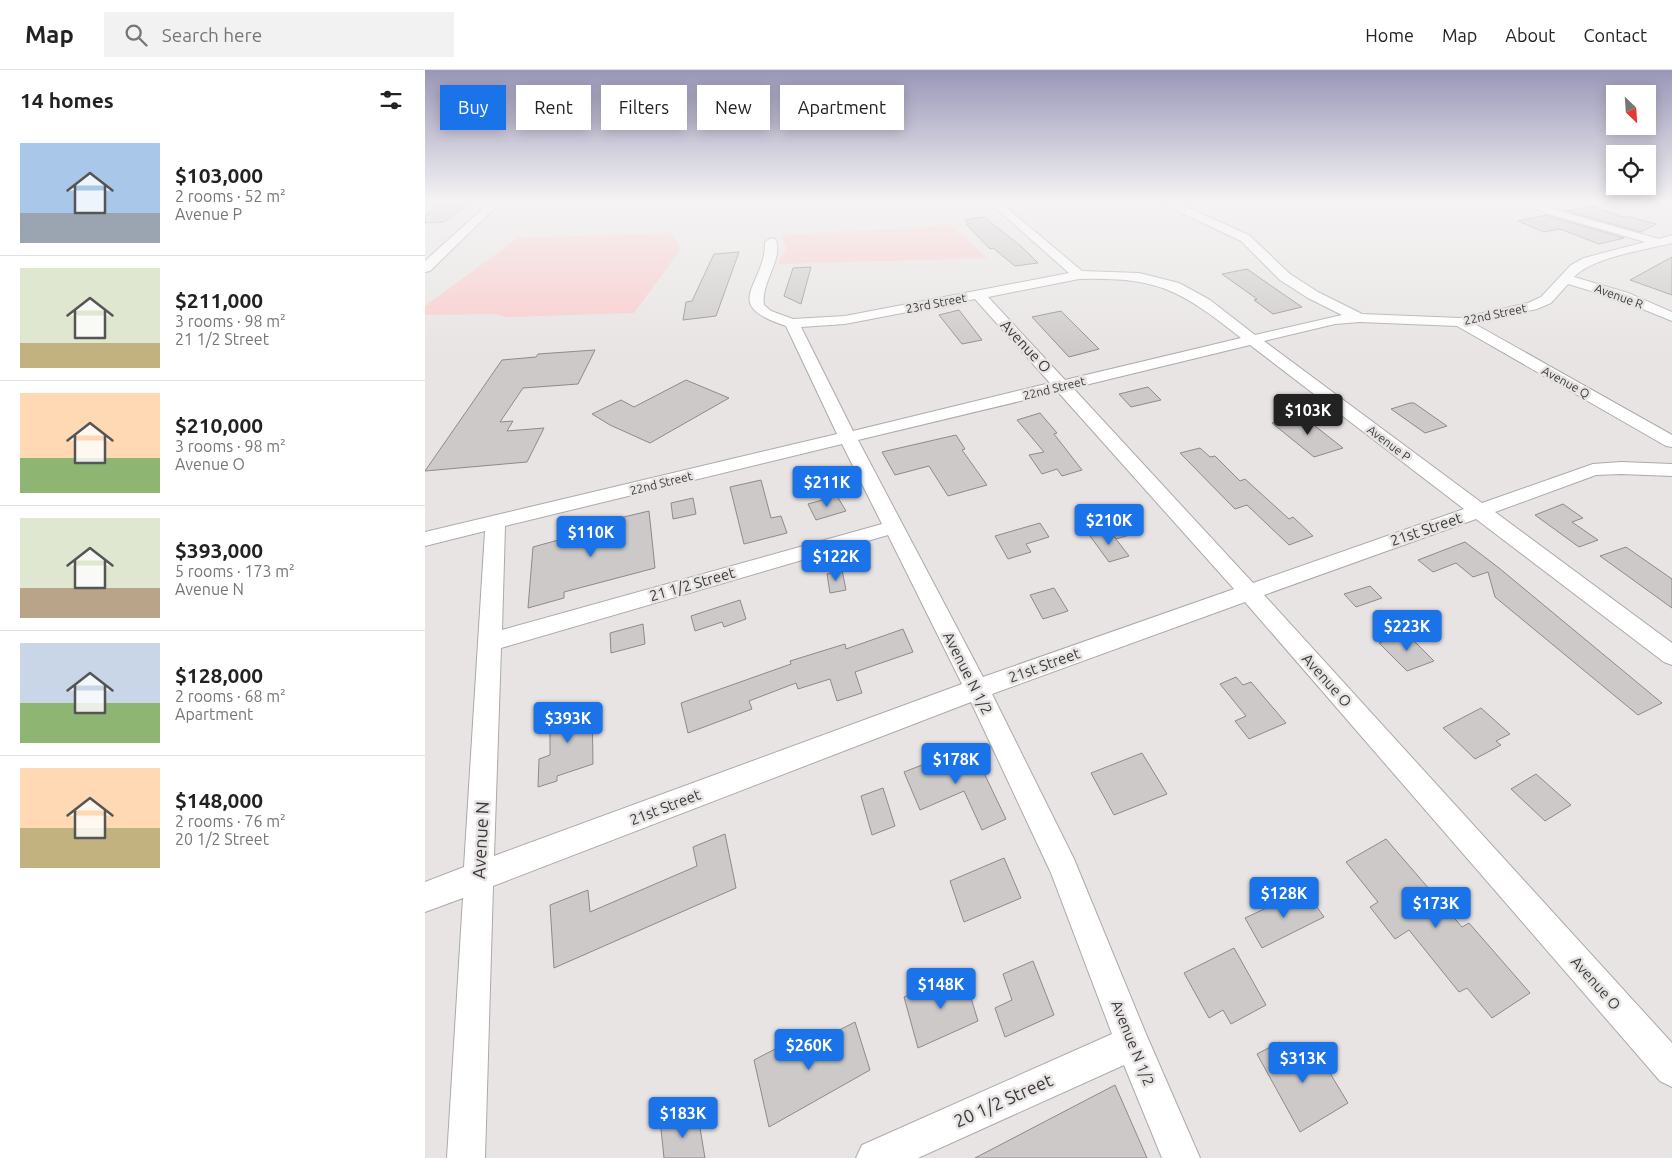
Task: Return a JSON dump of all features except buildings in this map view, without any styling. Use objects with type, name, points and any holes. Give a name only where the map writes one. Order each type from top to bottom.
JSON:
[{"type":"street","points":[[425,268],[441,253]]},
{"type":"street","points":[[772,253],[755,295],[757,304],[763,311],[792,323]]},
{"type":"street","points":[[1053,253],[1079,275]]},
{"type":"street","points":[[1260,253],[1285,277],[1313,295],[1360,318]]},
{"type":"street","name":"22nd Street","points":[[425,539],[1335,320],[1360,318],[1459,322],[1532,306],[1545,300],[1576,268],[1588,261],[1622,253]]},
{"type":"street","name":"Avenue P","points":[[1079,275],[1119,274],[1152,279],[1191,295],[1672,656]]},
{"type":"street","name":"23rd Street","points":[[792,323],[845,320],[1079,275]]},
{"type":"street","name":"Avenue R","points":[[1566,279],[1623,296],[1672,317]]},
{"type":"street","name":"Avenue O","points":[[979,295],[1248,591],[1672,1069]]},
{"type":"street","name":"Avenue Q","points":[[1459,322],[1672,442]]},
{"type":"street","name":"Avenue N 1/2","points":[[792,323],[847,437],[977,689],[1064,869],[1132,1043],[1181,1158]]},
{"type":"street","name":"21st Street","points":[[425,897],[977,689],[1248,591],[1593,470],[1621,468],[1672,470]]},
{"type":"street","name":"Avenue N","points":[[466,1158],[495,523]]},
{"type":"street","name":"21 1/2 Street","points":[[490,642],[893,526]]},
{"type":"street","name":"20 1/2 Street","points":[[875,1158],[1132,1043]]},
{"type":"shaded area","points":[[498,253],[678,253],[634,313],[506,317],[495,314],[425,315],[425,306]]},
{"type":"shaded area","points":[[784,253],[981,253],[987,258],[778,264]]}]
